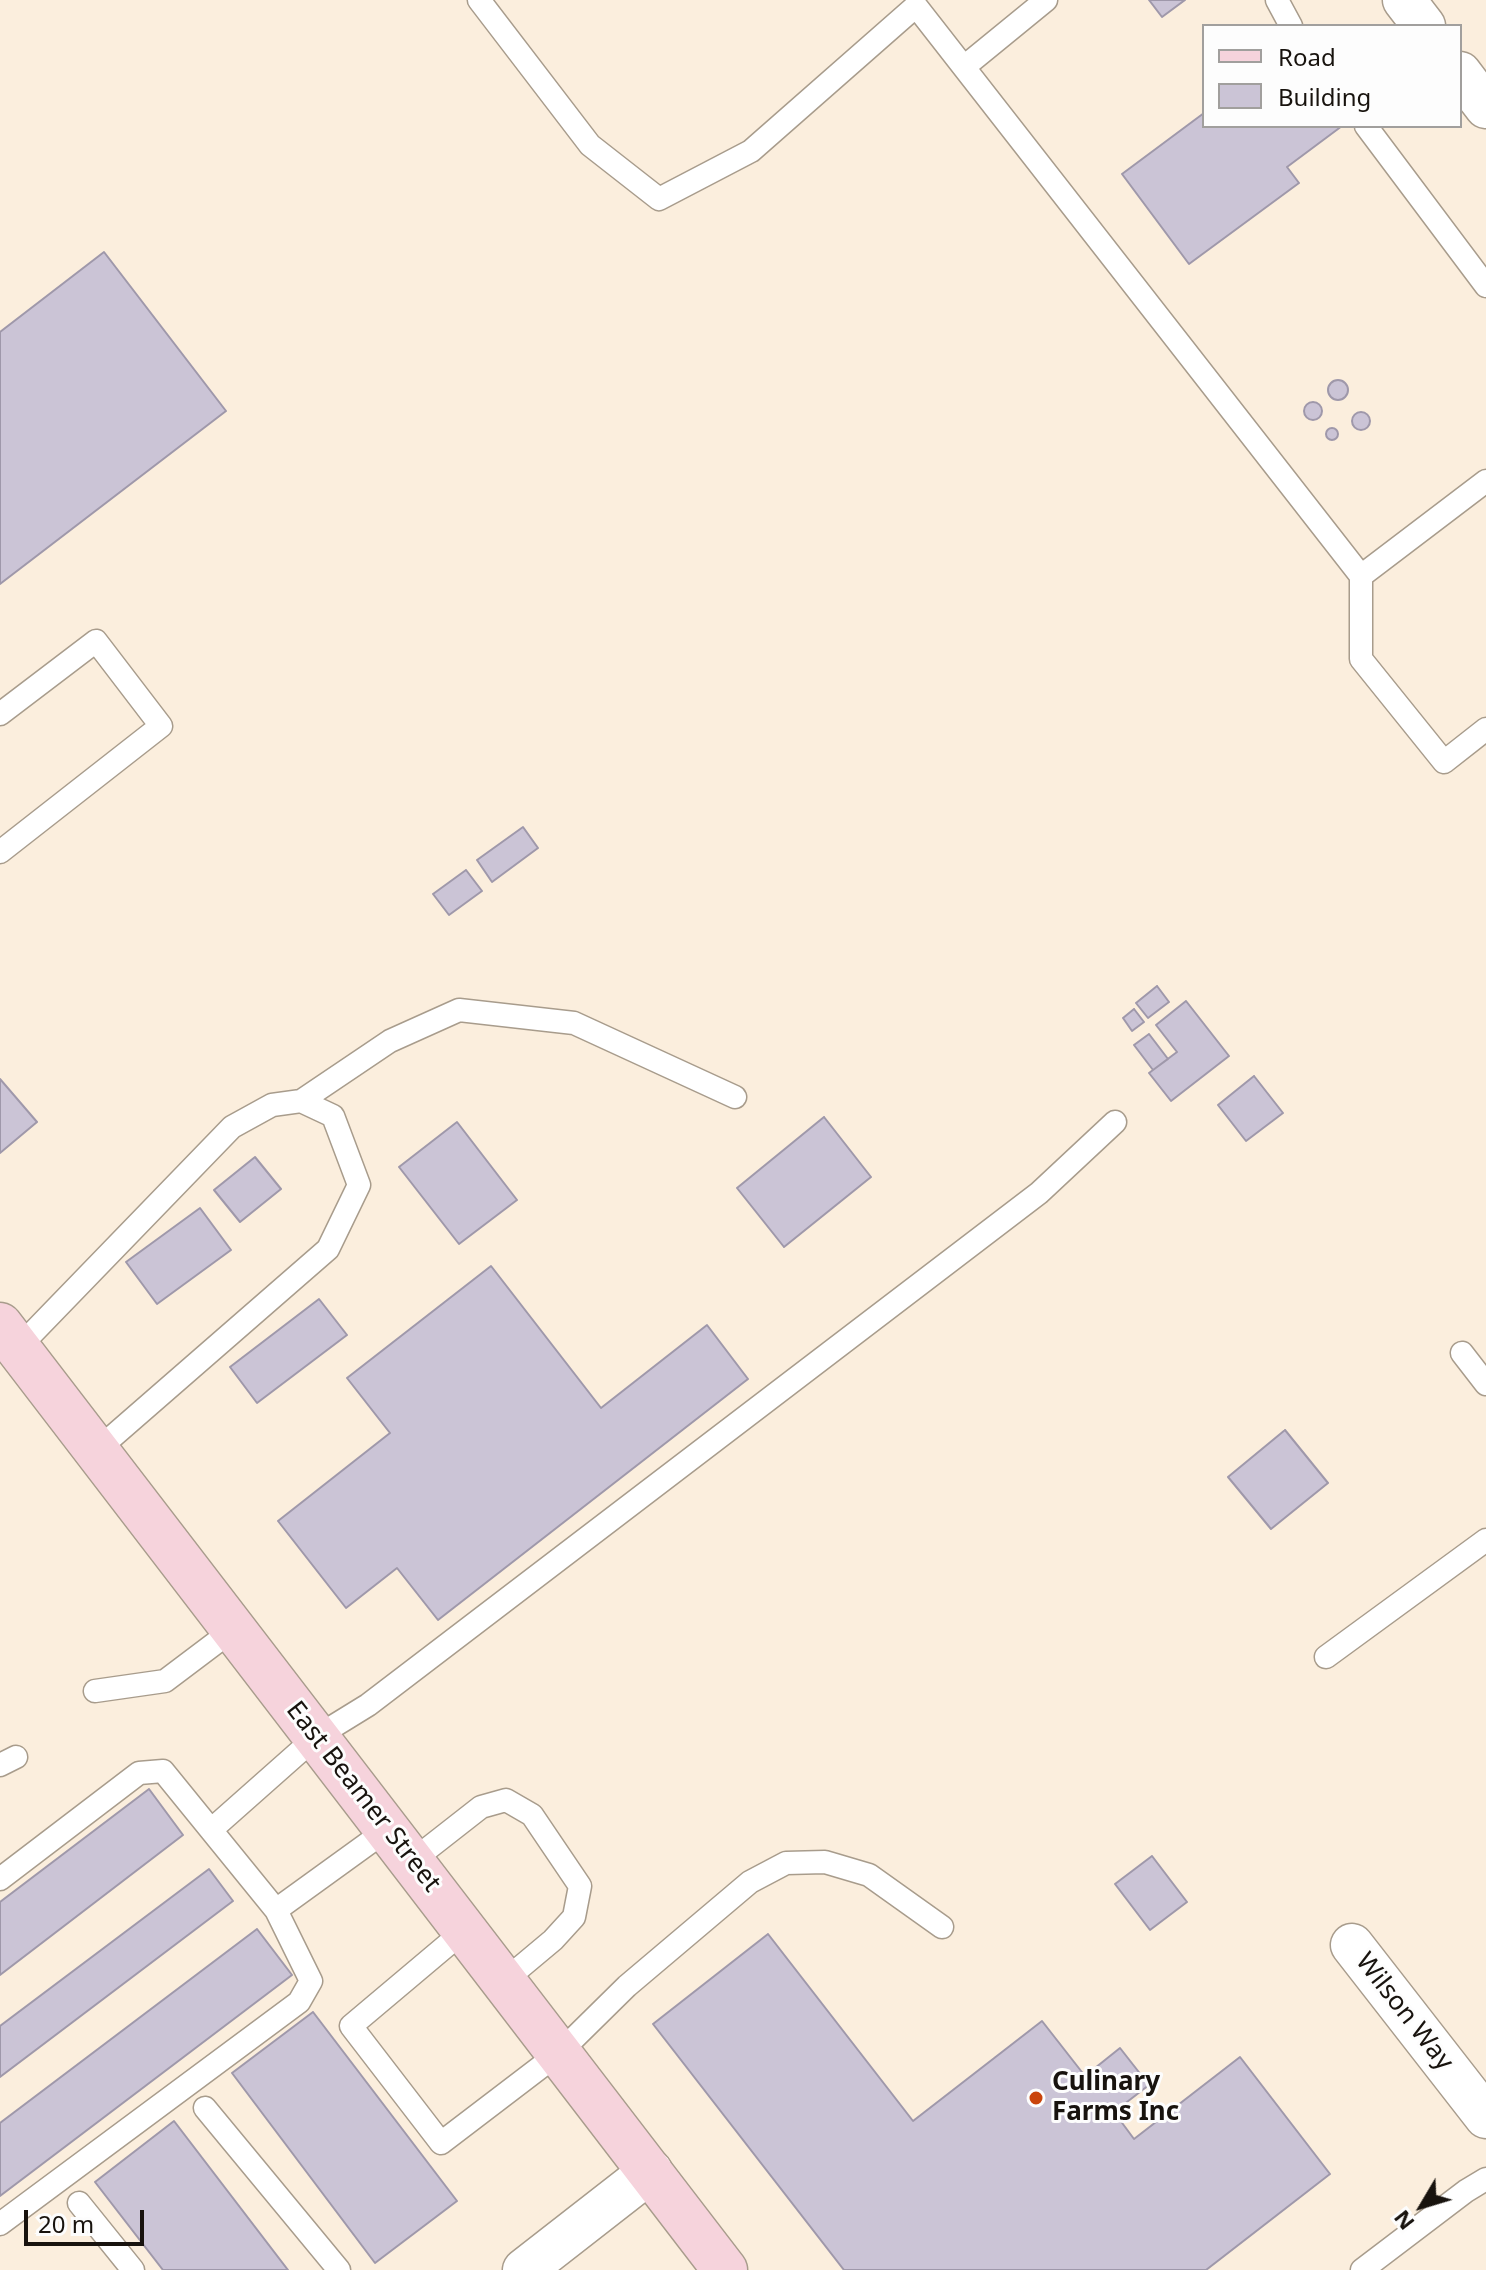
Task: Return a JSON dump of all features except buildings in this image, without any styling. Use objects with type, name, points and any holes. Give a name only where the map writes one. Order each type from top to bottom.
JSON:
[{"type":"street","points":[[1404,0],[1422,24]]},
{"type":"street","points":[[1462,76],[1486,107]]},
{"type":"street","name":"East Beamer Street","points":[[9,1336],[725,2270]]},
{"type":"street","name":"Wilson Way","points":[[1352,1945],[1486,2117]]},
{"type":"street","points":[[524,2270],[651,2171]]},
{"type":"lane","points":[[479,0],[590,145],[659,199],[751,151],[914,3],[1361,576],[1361,659],[1444,762],[1486,729]]},
{"type":"lane","points":[[964,67],[1046,0]]},
{"type":"lane","points":[[1277,0],[1290,24]]},
{"type":"lane","points":[[1368,128],[1486,286]]},
{"type":"lane","points":[[1361,576],[1486,481]]},
{"type":"lane","points":[[0,714],[96,641],[161,726],[0,852]]},
{"type":"lane","points":[[9,1336],[232,1127],[272,1105],[301,1101],[390,1041],[459,1010],[574,1023],[735,1097]]},
{"type":"lane","points":[[96,1451],[328,1249],[359,1185],[333,1116],[301,1101]]},
{"type":"lane","points":[[211,1830],[316,1737],[368,1705],[1039,1193],[1115,1122]]},
{"type":"lane","points":[[1462,1353],[1486,1384]]},
{"type":"lane","points":[[1326,1657],[1486,1540]]},
{"type":"lane","points":[[95,1691],[165,1681],[234,1629]]},
{"type":"lane","points":[[0,1879],[139,1773],[163,1771],[276,1910],[311,1981],[299,2002],[0,2224]]},
{"type":"lane","points":[[276,1910],[400,1845],[481,1807],[506,1800],[532,1815],[580,1886],[574,1917],[553,1940],[504,1981]]},
{"type":"lane","points":[[465,1930],[351,2026],[441,2143],[559,2053],[627,1986],[750,1882],[786,1863],[825,1862],[869,1875],[942,1927]]},
{"type":"lane","points":[[205,2108],[339,2270]]},
{"type":"lane","points":[[1362,2270],[1486,2179]]},
{"type":"lane","points":[[79,2203],[133,2270]]},
{"type":"place","name":"Culinary Farms Inc","points":[[1036,2098]]}]
